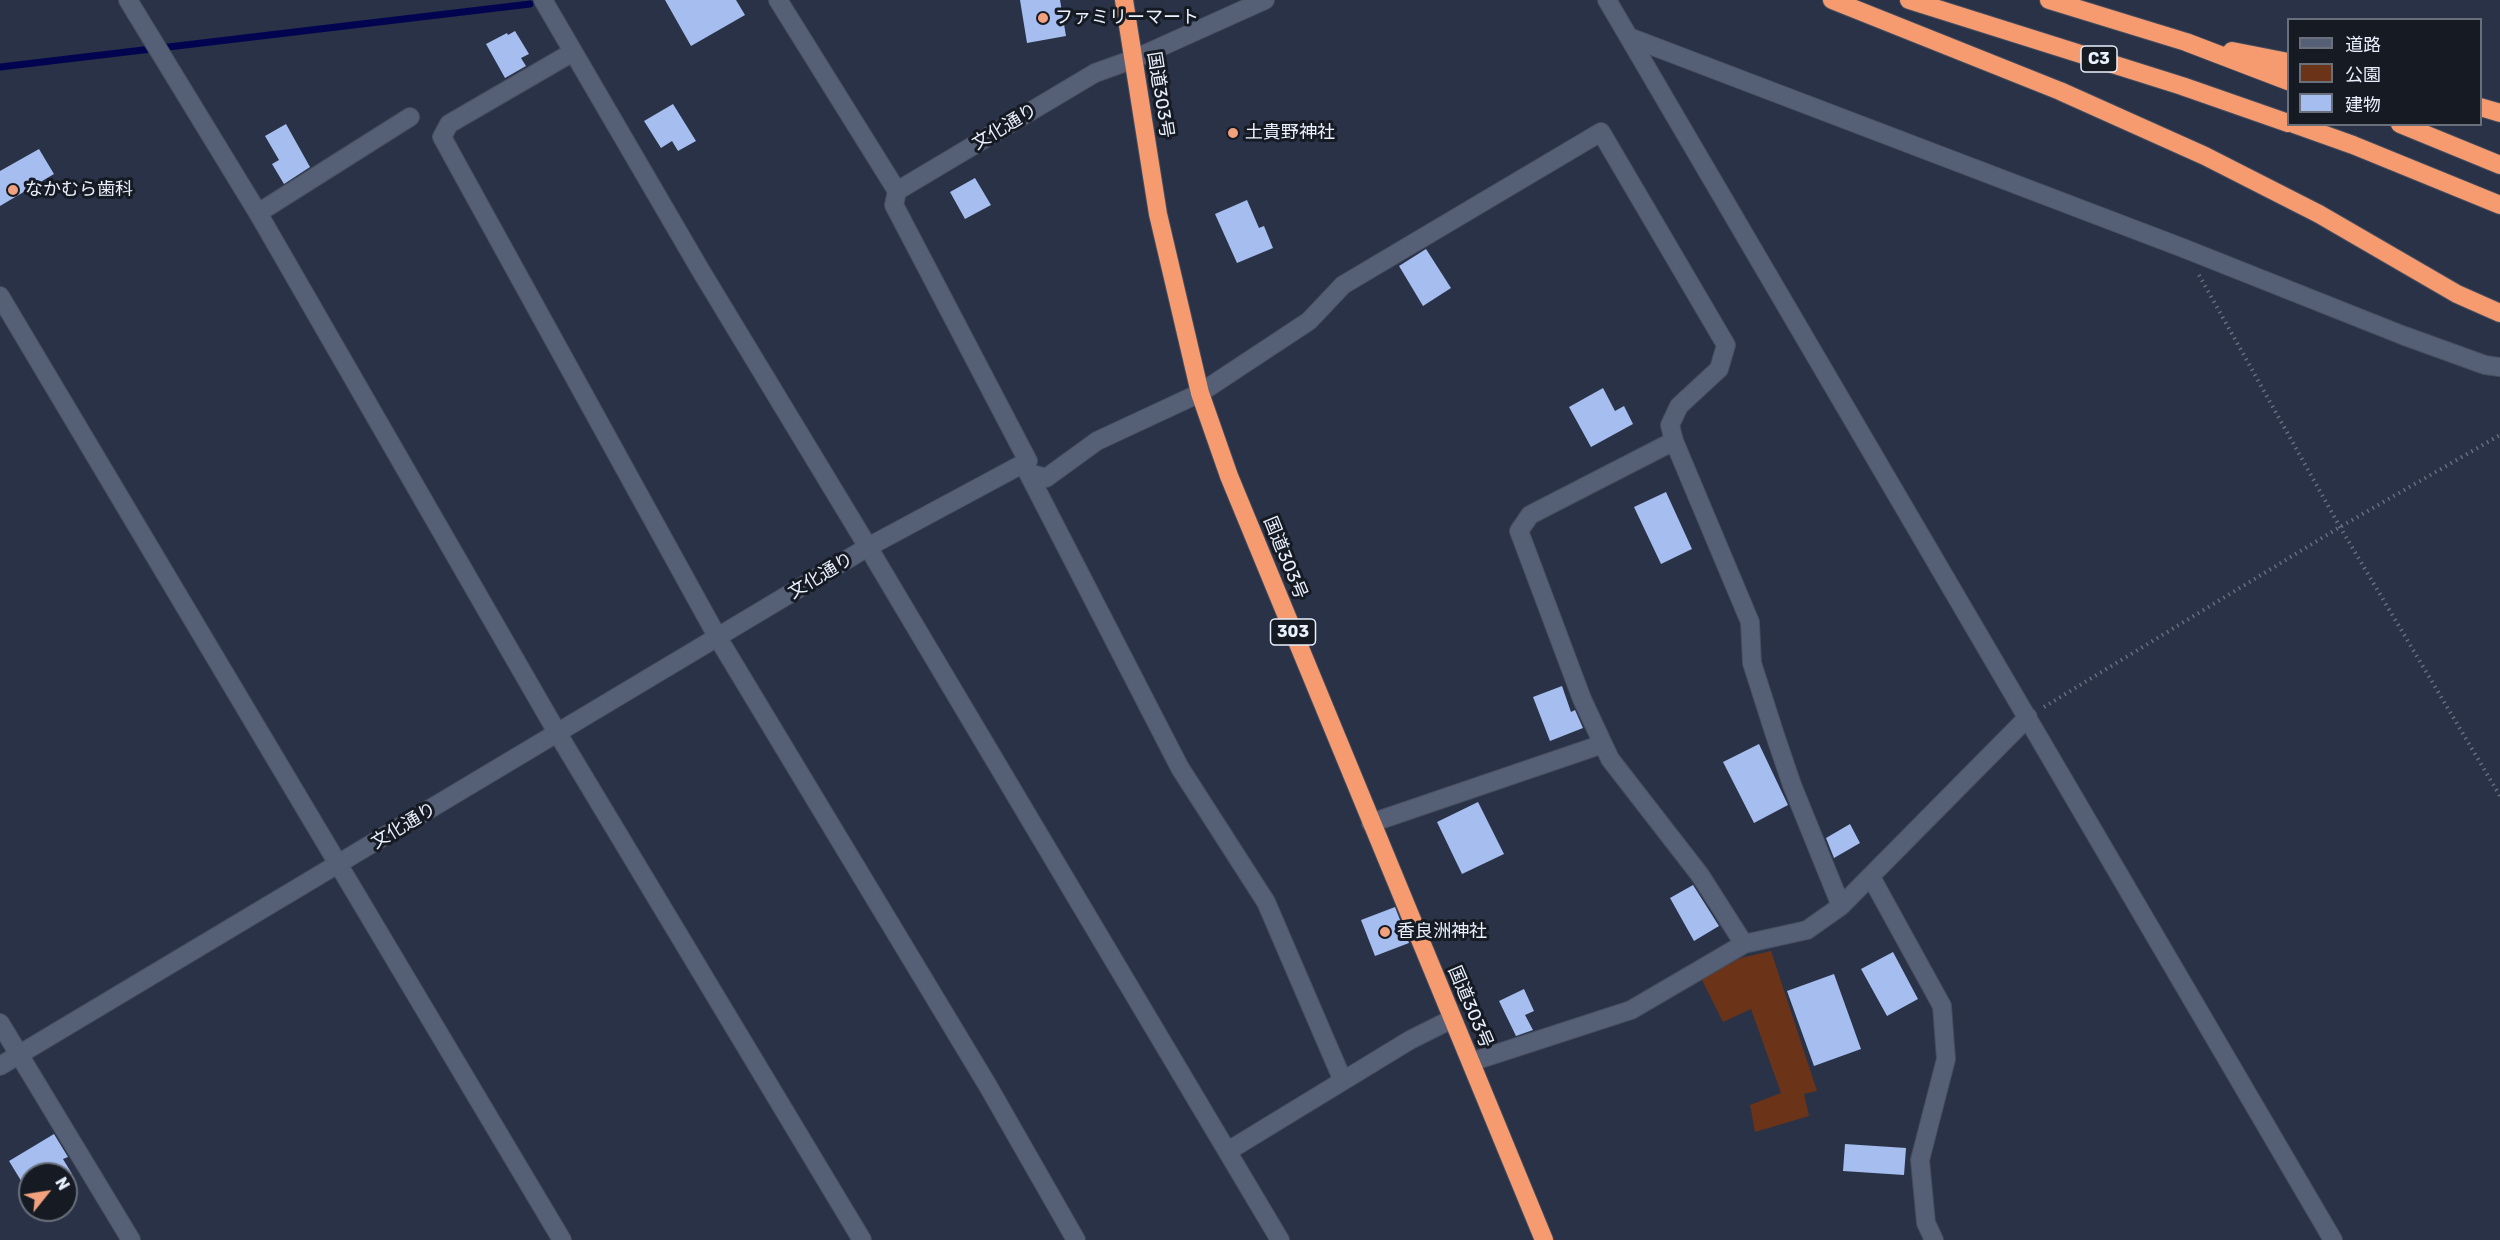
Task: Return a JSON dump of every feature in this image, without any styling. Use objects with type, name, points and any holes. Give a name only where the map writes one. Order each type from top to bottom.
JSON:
[{"type":"highway","name":"国道303号","points":[[1124,0],[1158,214],[1200,393],[1229,476],[1544,1240]]},
{"type":"highway","points":[[1832,0],[2060,91],[2205,156],[2319,214],[2457,294],[2500,313]]},
{"type":"highway","name":"C3","points":[[1909,0],[2182,86],[2287,122]]},
{"type":"highway","name":"C3","points":[[2049,0],[2186,42],[2287,80]]},
{"type":"highway","points":[[2186,42],[2287,62]]},
{"type":"highway","points":[[2482,107],[2500,113]]},
{"type":"highway","points":[[2300,126],[2353,145],[2500,205]]},
{"type":"highway","points":[[2405,126],[2500,165]]},
{"type":"street","points":[[128,0],[258,213],[558,734],[862,1240]]},
{"type":"street","points":[[543,0],[701,271],[1280,1240]]},
{"type":"street","points":[[778,0],[897,191]]},
{"type":"street","name":"文化通り","points":[[0,1066],[868,547],[1028,461],[894,205],[897,191],[1095,73],[1134,60],[1265,0]]},
{"type":"street","points":[[1607,0],[2333,1240]]},
{"type":"street","points":[[1629,38],[2183,248],[2402,335],[2485,365],[2500,367]]},
{"type":"street","points":[[573,52],[449,124],[442,137],[718,638],[982,1075],[1076,1240]]},
{"type":"street","points":[[258,213],[410,117]]},
{"type":"street","points":[[1343,1081],[1266,902],[1180,768],[1028,473],[1046,478],[1097,441],[1200,393],[1309,321],[1343,285],[1601,132],[1726,345],[1719,369],[1679,406],[1670,425],[1674,441],[1750,622],[1752,663],[1792,785],[1841,906]]},
{"type":"street","points":[[0,296],[562,1240]]},
{"type":"street","points":[[1674,441],[1530,515],[1519,531],[1582,699],[1610,759],[1700,875],[1744,944]]},
{"type":"street","points":[[1471,1062],[1631,1010],[1744,944],[1807,930],[1841,906],[2028,717]]},
{"type":"street","points":[[1371,823],[1603,744]]},
{"type":"street","points":[[1871,877],[1942,1006],[1946,1059],[1920,1160],[1926,1223],[1935,1240]]},
{"type":"street","points":[[1228,1151],[1410,1040],[1452,1019]]},
{"type":"street","points":[[0,1023],[131,1240]]},
{"type":"path","points":[[2183,248],[2340,527],[2500,796]]},
{"type":"path","points":[[2028,717],[2340,527],[2500,435]]},
{"type":"green space","points":[[1771,951],[1817,1091],[1804,1094],[1809,1116],[1755,1132],[1750,1105],[1781,1093],[1751,1009],[1723,1022],[1701,978],[1741,958]]},
{"type":"building","points":[[665,0],[736,0],[745,15],[691,46]]},
{"type":"building","name":"ファミリーマート","points":[[1020,0],[1060,0],[1066,36],[1027,43]]},
{"type":"building","points":[[515,31],[529,54],[521,58],[526,66],[505,78],[486,44]]},
{"type":"building","points":[[673,104],[696,141],[678,151],[672,141],[661,148],[644,121]]},
{"type":"building","points":[[286,124],[310,167],[284,184],[272,164],[279,160],[265,136]]},
{"type":"building","name":"なかむら歯科","points":[[39,149],[54,174],[0,206],[0,171]]},
{"type":"building","points":[[975,178],[991,205],[965,219],[950,192]]},
{"type":"building","points":[[1247,200],[1259,228],[1264,226],[1273,248],[1237,263],[1215,214]]},
{"type":"building","points":[[1426,249],[1451,288],[1423,306],[1399,266]]},
{"type":"building","points":[[1603,388],[1615,411],[1624,406],[1633,424],[1591,447],[1569,407]]},
{"type":"building","points":[[1666,492],[1692,549],[1661,564],[1634,507]]},
{"type":"building","points":[[1562,686],[1571,712],[1575,710],[1583,728],[1550,741],[1533,697]]},
{"type":"building","points":[[1759,744],[1788,805],[1754,823],[1723,762]]},
{"type":"building","points":[[1478,802],[1504,854],[1462,874],[1437,822]]},
{"type":"building","points":[[1850,824],[1860,843],[1834,858],[1826,838]]},
{"type":"building","points":[[1693,885],[1719,926],[1694,941],[1670,898]]},
{"type":"building","name":"香良洲神社","points":[[1395,907],[1409,943],[1375,956],[1361,920]]},
{"type":"building","points":[[1893,952],[1918,999],[1887,1016],[1861,969]]},
{"type":"building","points":[[1834,974],[1861,1049],[1814,1066],[1787,991]]},
{"type":"building","points":[[1524,989],[1534,1011],[1525,1015],[1533,1030],[1516,1036],[1499,1001]]},
{"type":"building","points":[[54,1134],[68,1157],[63,1159],[65,1162],[18,1162],[18,1176],[9,1161]]},
{"type":"building","points":[[1845,1144],[1906,1148],[1904,1175],[1843,1171]]},
{"type":"waterway","points":[[0,67],[530,4]]},
{"type":"place","name":"ファミリーマート","points":[[1043,18]]},
{"type":"place","name":"土貴野神社","points":[[1233,133]]},
{"type":"place","name":"なかむら歯科","points":[[13,190]]},
{"type":"place","name":"香良洲神社","points":[[1385,932]]}]
